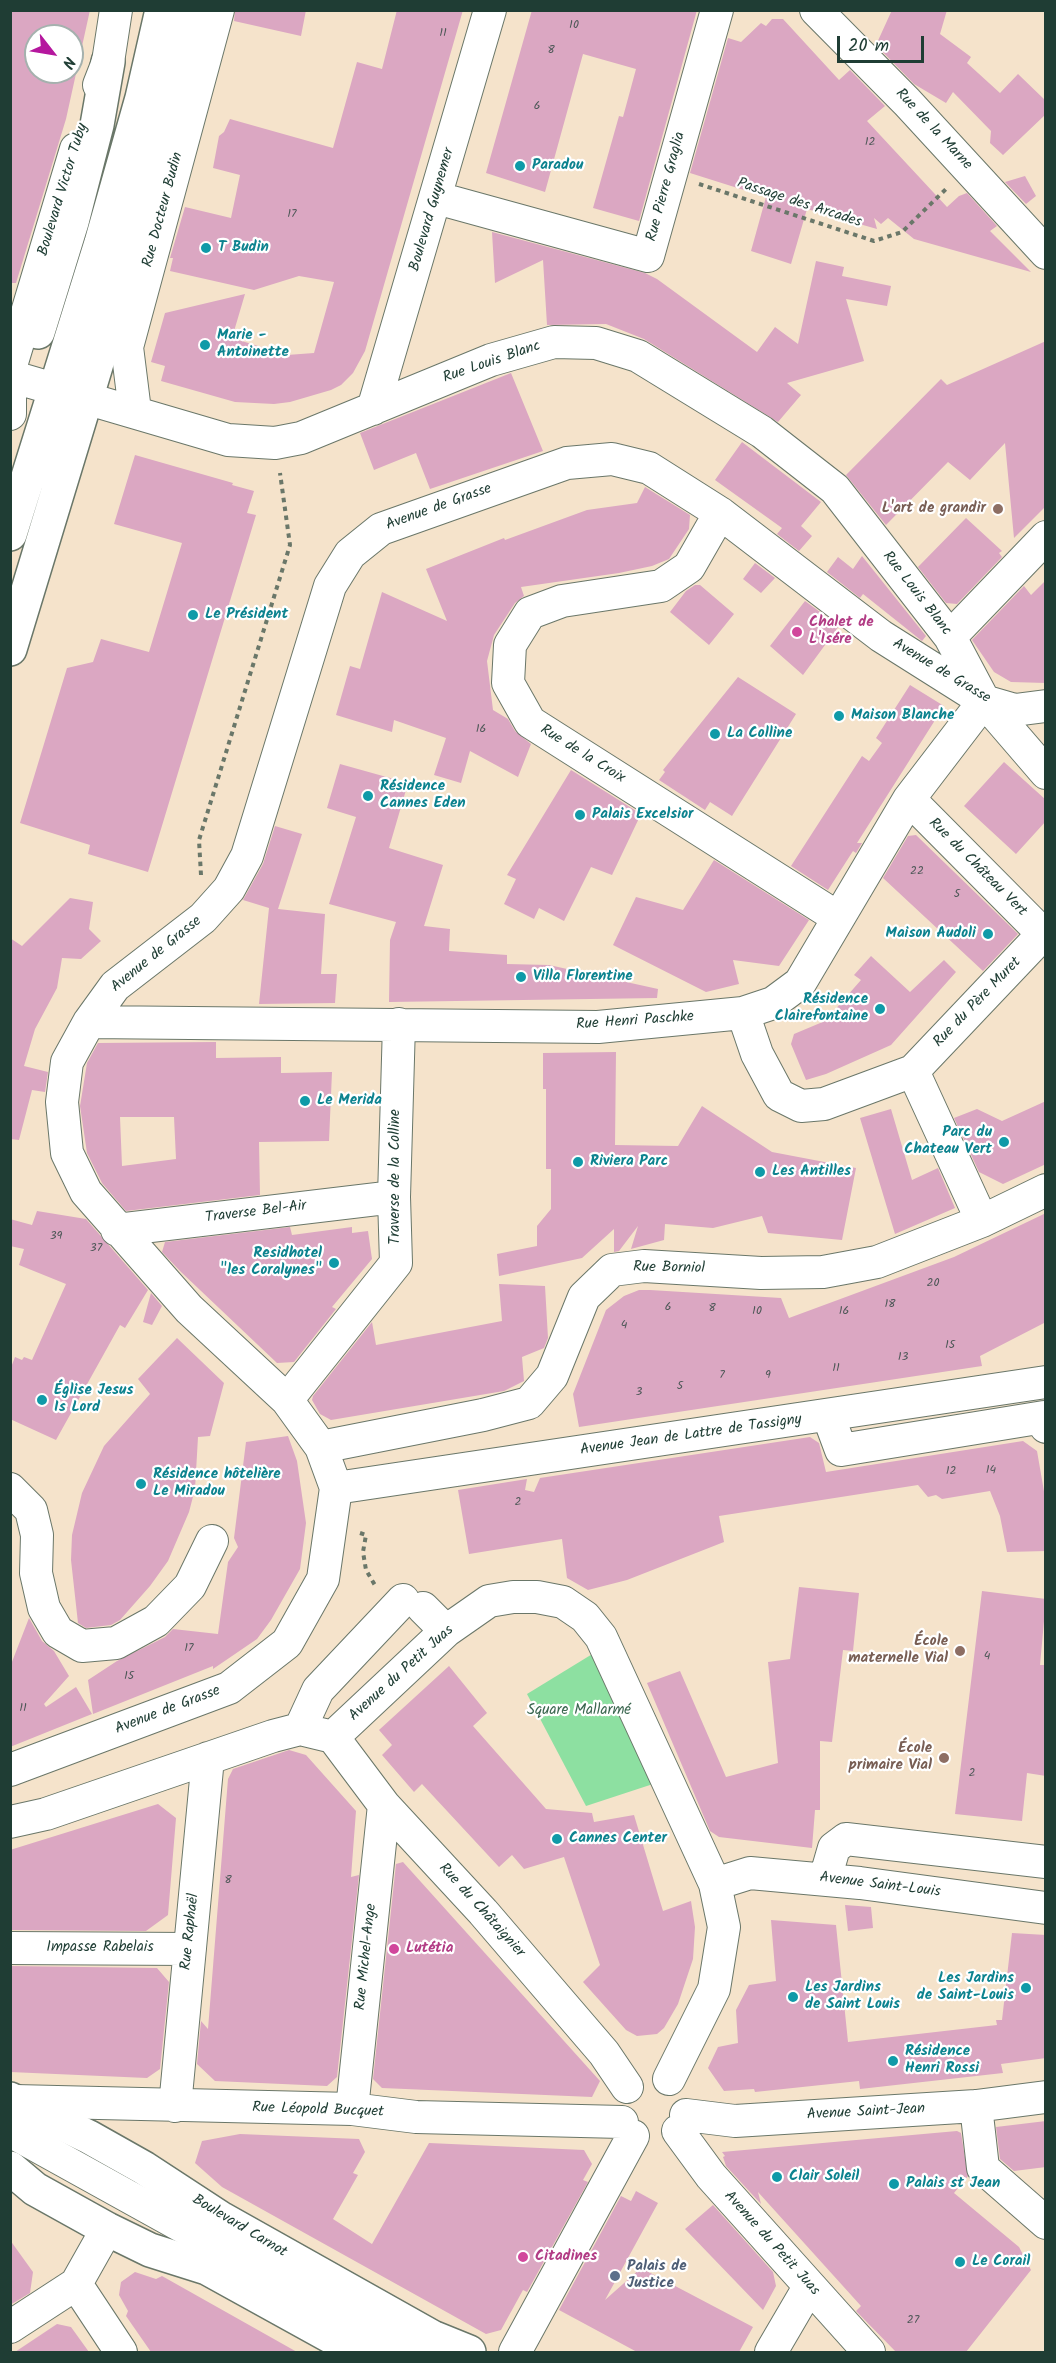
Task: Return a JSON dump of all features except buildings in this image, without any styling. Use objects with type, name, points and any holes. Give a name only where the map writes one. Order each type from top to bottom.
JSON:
[{"type":"main road","points":[[10,534],[122,170],[162,10]]},
{"type":"main road","points":[[10,649],[161,148],[193,10]]},
{"type":"main road","points":[[38,332],[72,222],[97,125],[108,62]]},
{"type":"main road","name":"Boulevard Carnot","points":[[12,2110],[89,2137],[144,2168],[222,2219],[432,2337],[469,2352]]},
{"type":"main road","points":[[10,2168],[35,2189],[107,2229],[150,2250],[207,2268],[359,2352]]},
{"type":"street","name":"Boulevard Victor Tuby","points":[[10,369],[81,131],[108,62],[116,10]]},
{"type":"street","name":"Rue Docteur Budin","points":[[135,411],[127,347],[218,10]]},
{"type":"street","name":"Boulevard Guynemer","points":[[373,409],[437,198],[490,10]]},
{"type":"street","name":"Rue Pierre Graglia","points":[[437,198],[648,256],[717,10]]},
{"type":"street","name":"Rue de la Marne","points":[[816,10],[908,102],[1046,253]]},
{"type":"street","name":"Rue Louis Blanc","points":[[10,375],[228,440],[275,443],[301,438],[491,360],[554,342],[596,343],[638,356],[762,432],[834,489],[950,637],[984,701]]},
{"type":"street","points":[[10,385],[10,414]]},
{"type":"street","name":"Avenue de Grasse","points":[[10,1770],[229,1688],[287,1643],[323,1579],[336,1488],[321,1447],[286,1400],[189,1309],[117,1230],[86,1192],[67,1153],[62,1102],[67,1062],[89,1022],[115,986],[203,918],[229,889],[247,856],[330,586],[350,554],[381,529],[567,463],[612,459],[649,468],[720,513],[881,636],[984,701],[1015,710],[1046,706]]},
{"type":"street","name":"Rue de la Croix","points":[[720,513],[688,567],[661,586],[562,601],[530,613],[510,645],[508,683],[530,722],[837,917]]},
{"type":"street","points":[[950,637],[1046,537]]},
{"type":"street","points":[[984,701],[1046,773]]},
{"type":"street","name":"Rue Henri Paschke","points":[[89,1022],[598,1027],[743,1013],[773,1003],[800,983],[837,917],[909,799],[984,701]]},
{"type":"street","name":"Rue du Château Vert","points":[[909,799],[1044,936]]},
{"type":"street","name":"Rue du Père Muret","points":[[913,1071],[1044,936]]},
{"type":"street","points":[[743,1013],[757,1054],[778,1095],[801,1106],[824,1104],[913,1071],[982,1221]]},
{"type":"street","name":"Traverse de la Colline","points":[[286,1400],[396,1263],[394,1197],[399,1024]]},
{"type":"street","name":"Rue Borniol","points":[[321,1447],[483,1415],[529,1403],[552,1376],[584,1297],[612,1270],[644,1266],[761,1273],[823,1272],[877,1262],[982,1221],[1046,1190]]},
{"type":"street","name":"Traverse Bel-Air","points":[[117,1230],[394,1197]]},
{"type":"street","name":"Avenue Jean de Lattre de Tassigny","points":[[336,1488],[1046,1382]]},
{"type":"street","points":[[828,1415],[842,1450],[1044,1417],[1046,1427]]},
{"type":"street","points":[[10,1489],[31,1510],[37,1535],[36,1573],[44,1608],[58,1632],[82,1646],[116,1643],[156,1621],[190,1586],[212,1541]]},
{"type":"street","name":"Avenue du Petit Juas","points":[[333,1737],[446,1631],[489,1601],[513,1597],[537,1597],[563,1602],[585,1617],[601,1637],[715,1884],[724,1928],[714,1989],[669,2079]]},
{"type":"street","points":[[300,1729],[318,1690],[402,1600],[446,1631]]},
{"type":"street","points":[[10,1822],[62,1821],[208,1758],[300,1729],[333,1737]]},
{"type":"street","name":"Rue du Châtaignier","points":[[333,1737],[384,1805],[483,1912],[604,2053],[627,2087]]},
{"type":"street","name":"Rue Raphaël","points":[[175,2106],[208,1758]]},
{"type":"street","name":"Rue Michel-Ange","points":[[352,2109],[384,1805]]},
{"type":"street","points":[[825,1880],[834,1848],[846,1839],[1046,1862]]},
{"type":"street","name":"Avenue Saint-Louis","points":[[715,1884],[750,1873],[825,1880],[1046,1908]]},
{"type":"street","name":"Impasse Rabelais","points":[[10,1948],[189,1949]]},
{"type":"street","points":[[647,2075],[669,2079],[684,2094],[682,2123],[661,2141],[642,2140],[628,2129],[620,2103],[627,2087],[647,2075]]},
{"type":"street","name":"Avenue Saint-Jean","points":[[682,2123],[976,2106],[1046,2097]]},
{"type":"street","name":"Rue Léopold Bucquet","points":[[12,2110],[175,2106],[352,2109],[416,2117],[628,2129]]},
{"type":"street","points":[[976,2106],[983,2168],[1046,2223]]},
{"type":"street","points":[[12,2110],[409,2352]]},
{"type":"street","name":"Avenue du Petit Juas","points":[[682,2123],[711,2176],[868,2352]]},
{"type":"street","points":[[515,2352],[628,2129]]},
{"type":"street","points":[[10,2327],[76,2284],[107,2229]]},
{"type":"street","points":[[76,2284],[120,2352]]},
{"type":"street","points":[[771,2352],[809,2287]]},
{"type":"path","name":"Passage des Arcades","points":[[670,175],[874,240],[902,232],[968,167]]},
{"type":"path","points":[[211,910],[201,889],[199,840],[290,545],[275,443]]},
{"type":"path","points":[[366,1535],[363,1552],[366,1570],[374,1585],[402,1600]]},
{"type":"green space","name":"Square Mallarmé","points":[[594,1653],[653,1784],[586,1806],[527,1694]]},
{"type":"place","name":"Paradou","points":[[520,166]]},
{"type":"place","name":"T Budin","points":[[206,248]]},
{"type":"place","name":"Marie - Antoinette","points":[[205,345]]},
{"type":"place","name":"L'art de grandir","points":[[998,509]]},
{"type":"place","name":"Le Président","points":[[193,615]]},
{"type":"place","name":"Chalet de L'Isére","points":[[797,632]]},
{"type":"place","name":"Maison Blanche","points":[[839,716]]},
{"type":"place","name":"La Colline","points":[[715,734]]},
{"type":"place","name":"Résidence Cannes Eden","points":[[368,796]]},
{"type":"place","name":"Palais Excelsior","points":[[580,815]]},
{"type":"place","name":"Maison Audoli","points":[[988,934]]},
{"type":"place","name":"Villa Florentine","points":[[521,977]]},
{"type":"place","name":"Résidence Clairefontaine","points":[[880,1009]]},
{"type":"place","name":"Le Merida","points":[[305,1101]]},
{"type":"place","name":"Parc du Chateau Vert","points":[[1004,1142]]},
{"type":"place","name":"Riviera Parc","points":[[578,1162]]},
{"type":"place","name":"Les Antilles","points":[[760,1172]]},
{"type":"place","name":"Residhotel \"les Coralynes\"","points":[[334,1263]]},
{"type":"place","name":"Église Jesus Is Lord","points":[[42,1400]]},
{"type":"place","name":"Résidence hôtelière Le Miradou","points":[[141,1484]]},
{"type":"place","name":"École maternelle Vial","points":[[960,1651]]},
{"type":"place","name":"École primaire Vial","points":[[944,1758]]},
{"type":"place","name":"Cannes Center","points":[[557,1839]]},
{"type":"place","name":"Lutétia","points":[[394,1949]]},
{"type":"place","name":"Les Jardins de Saint-Louis","points":[[1026,1988]]},
{"type":"place","name":"Les Jardins de Saint Louis","points":[[793,1997]]},
{"type":"place","name":"Résidence Henri Rossi","points":[[893,2061]]},
{"type":"place","name":"Clair Soleil","points":[[777,2177]]},
{"type":"place","name":"Palais st Jean","points":[[894,2184]]},
{"type":"place","name":"Citadines","points":[[523,2257]]},
{"type":"place","name":"Le Corail","points":[[960,2262]]},
{"type":"place","name":"Palais de Justice","points":[[615,2276]]}]
